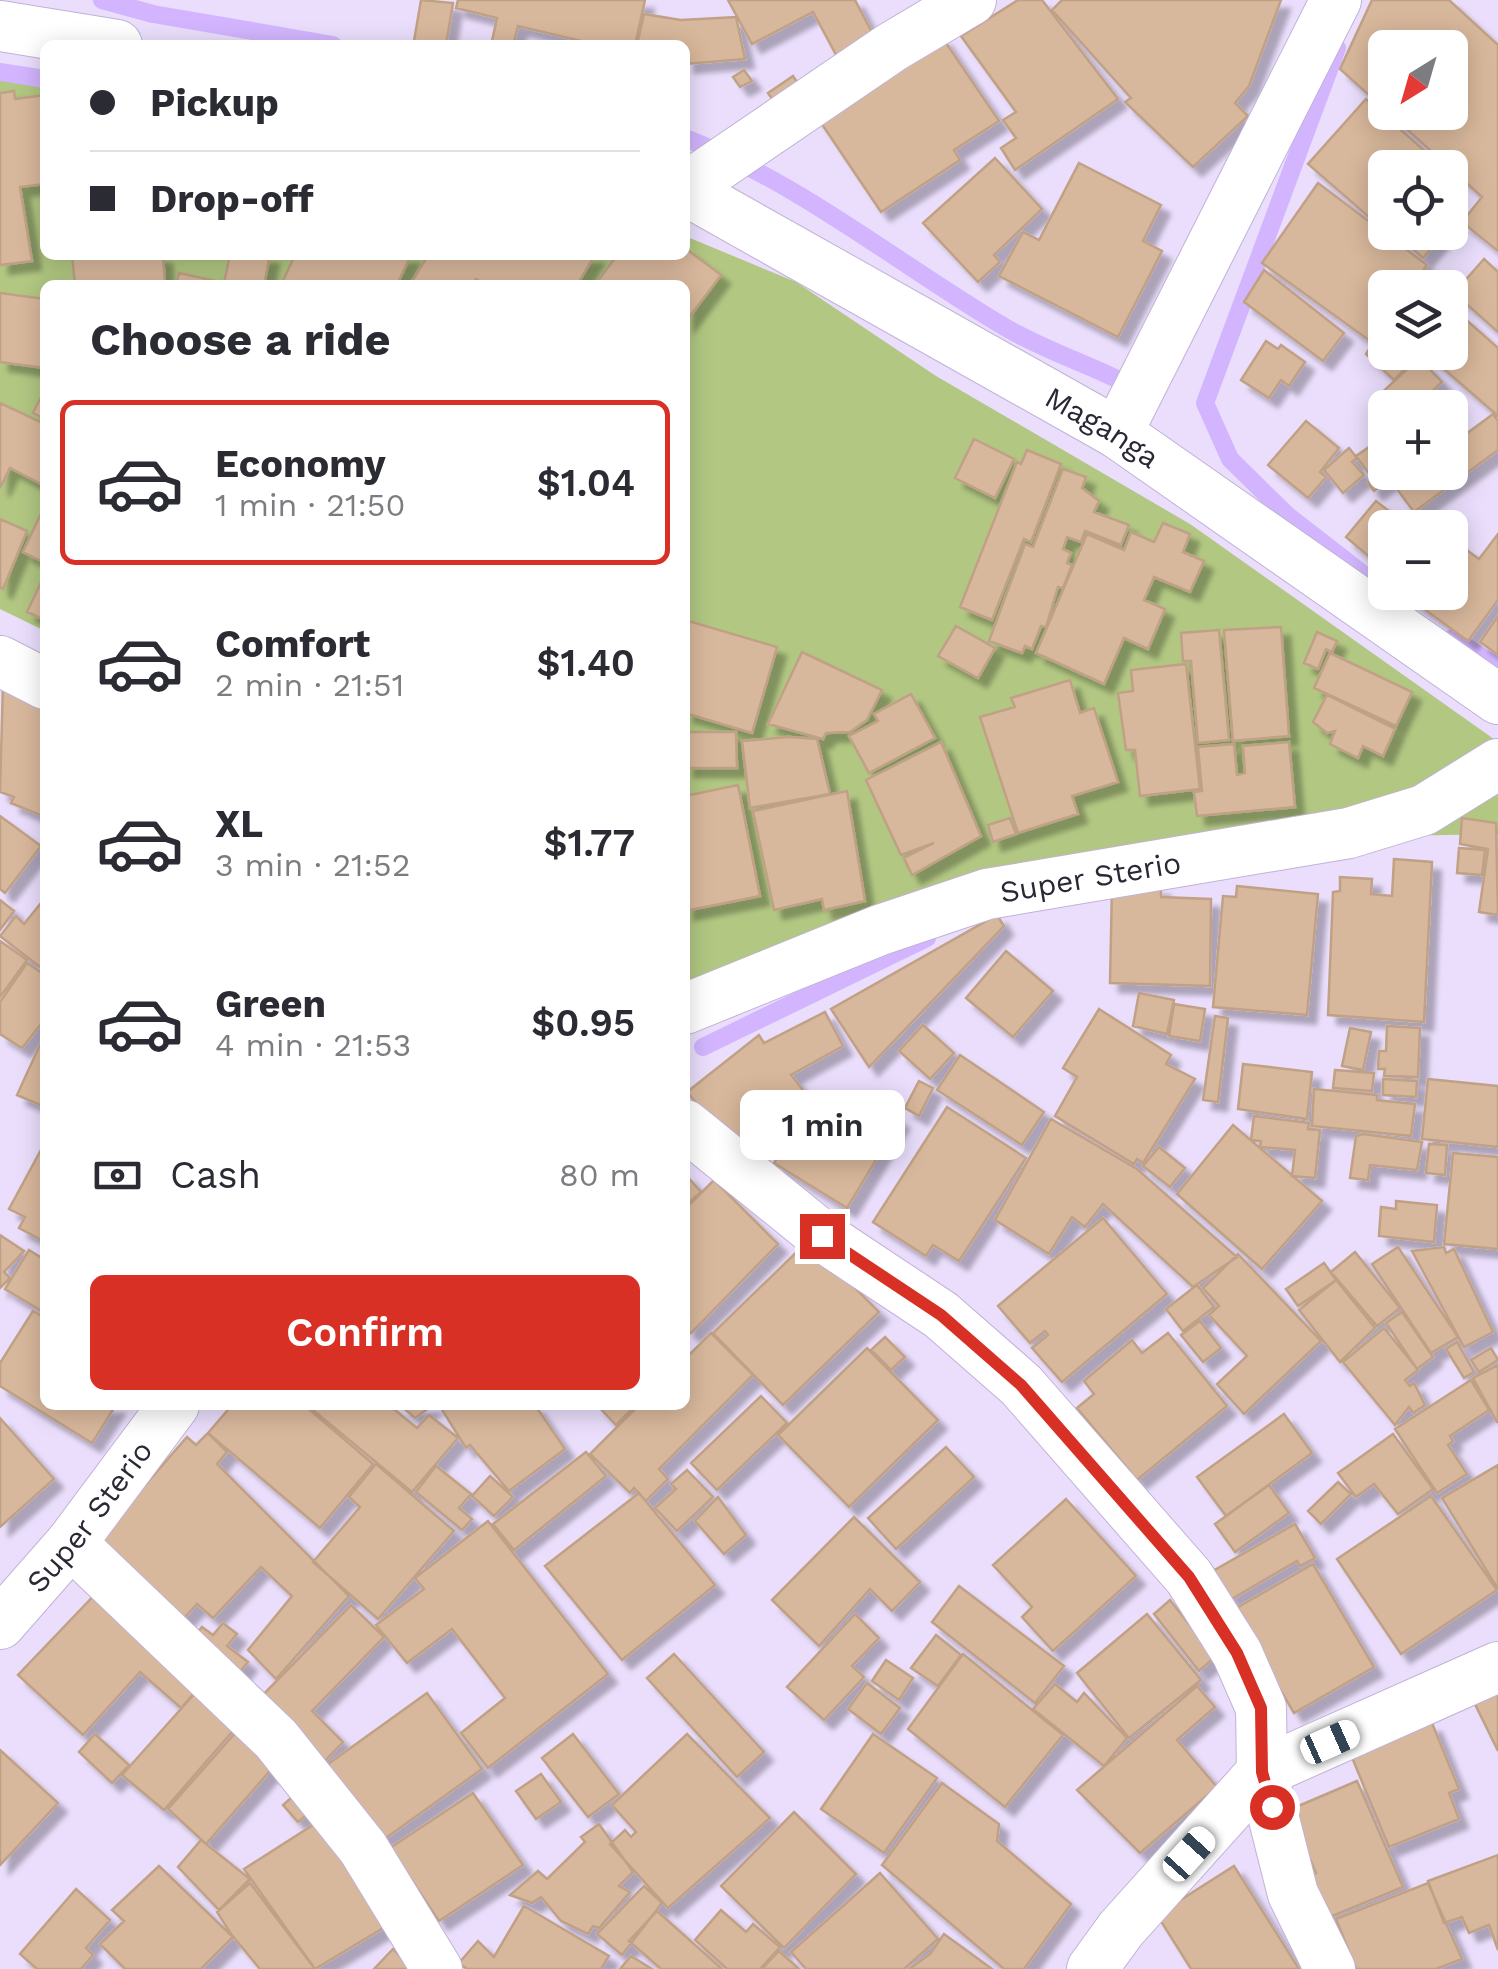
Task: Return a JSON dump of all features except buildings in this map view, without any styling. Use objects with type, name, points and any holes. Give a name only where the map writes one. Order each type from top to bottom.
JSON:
[{"type":"street","points":[[690,186],[892,47],[970,0]]},
{"type":"street","points":[[1116,433],[1336,0]]},
{"type":"street","points":[[0,26],[86,40]]},
{"type":"street","name":"Maganga","points":[[690,192],[1116,433],[1498,699]]},
{"type":"street","points":[[0,662],[40,682]]},
{"type":"street","name":"Super Sterio","points":[[690,1007],[880,930],[986,894],[1350,832],[1424,810],[1498,764]]},
{"type":"street","points":[[690,1129],[822,1236],[941,1315],[1021,1385],[1189,1577],[1227,1638],[1261,1708],[1262,1772],[1293,1894],[1330,1969]]},
{"type":"street","name":"Super Sterio","points":[[0,1624],[70,1544],[170,1410]]},
{"type":"street","points":[[70,1544],[276,1740],[363,1848],[437,1969]]},
{"type":"street","points":[[1092,1969],[1120,1929],[1262,1772],[1498,1667]]},
{"type":"green space","points":[[0,67],[40,75],[40,260],[690,260],[690,238],[796,282],[936,376],[1190,524],[1498,742],[1498,834],[1395,836],[1060,884],[690,1023],[690,280],[40,280],[40,629],[0,609]]},
{"type":"waterway","points":[[102,0],[153,14],[304,40]]},
{"type":"waterway","points":[[1337,48],[1205,403],[1230,459],[1287,515],[1368,578]]},
{"type":"waterway","points":[[0,72],[40,78]]},
{"type":"waterway","points":[[690,140],[808,201],[1016,334],[1115,378]]},
{"type":"waterway","points":[[1452,638],[1498,667]]},
{"type":"waterway","points":[[703,1047],[927,938]]},
{"type":"route","points":[[822,1236],[941,1315],[1021,1385],[1189,1577],[1237,1653],[1261,1708],[1265,1737],[1262,1772],[1272,1807]]}]
